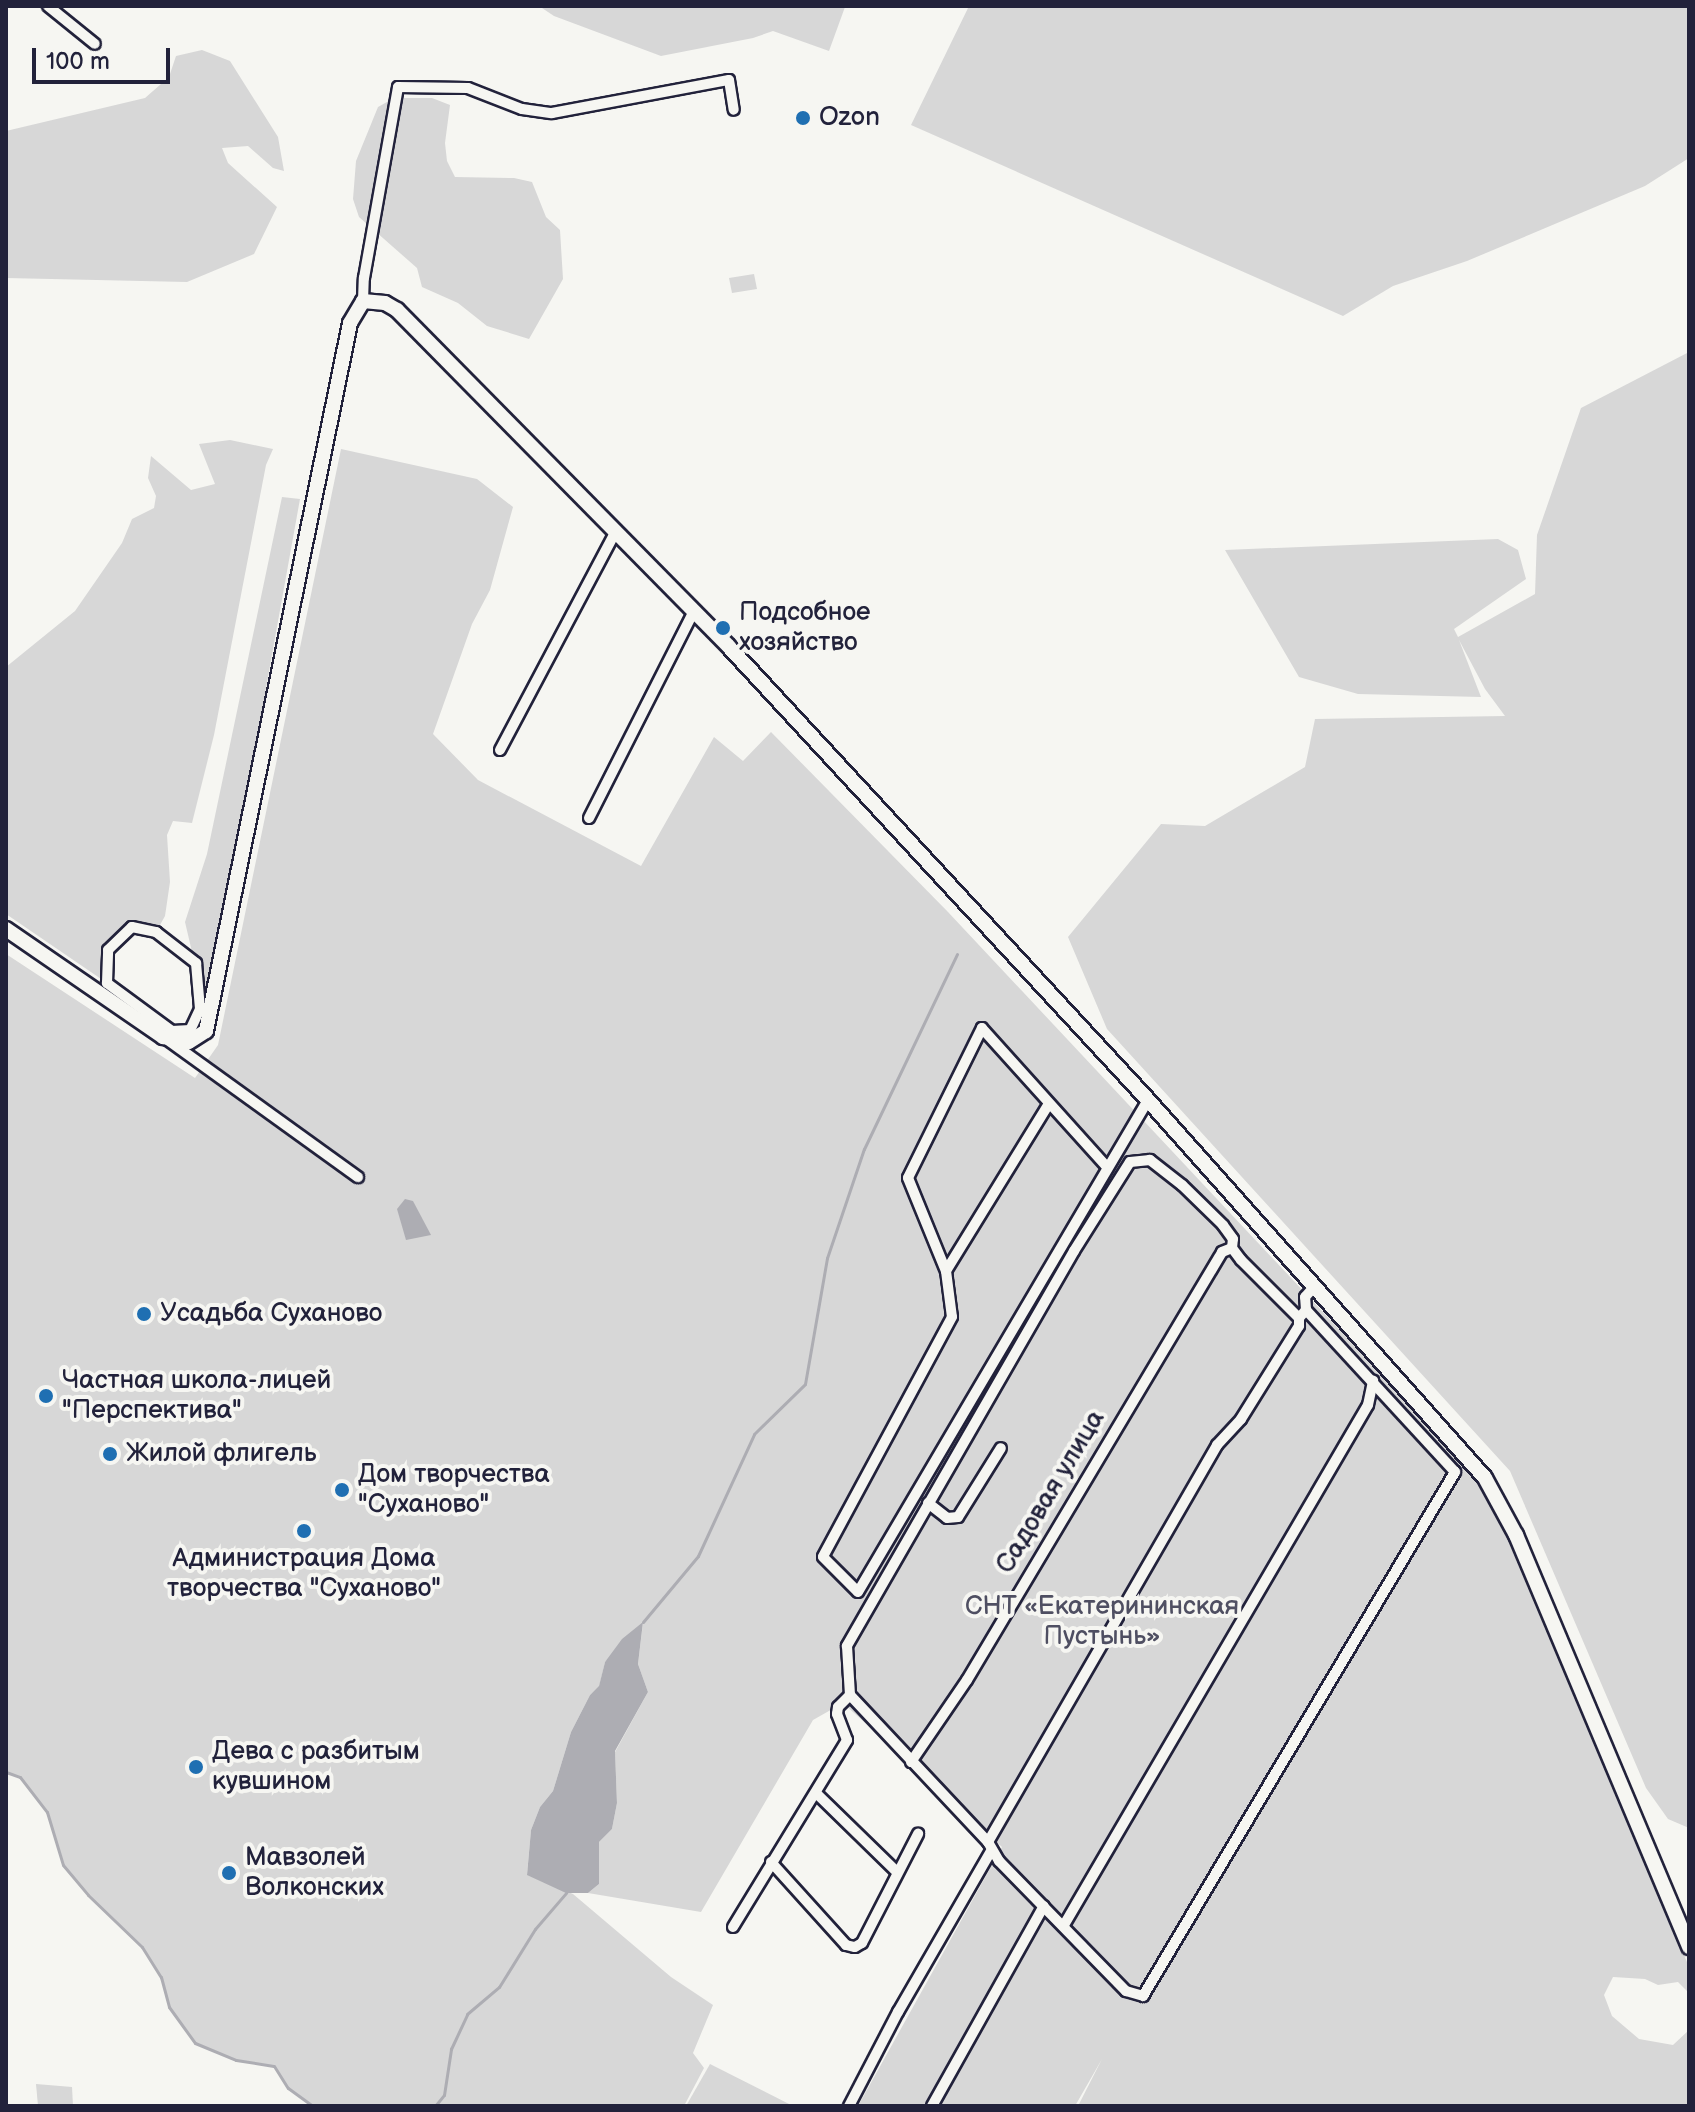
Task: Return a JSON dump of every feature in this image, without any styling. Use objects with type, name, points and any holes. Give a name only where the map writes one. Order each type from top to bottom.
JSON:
[{"type":"main road","points":[[6,929],[163,1037],[189,1042],[206,1031],[211,1020],[344,348],[354,311],[363,301],[385,303],[397,310],[694,611],[1148,1100],[1485,1478],[1516,1535],[1689,1947]]},
{"type":"street","points":[[48,6],[95,44]]},
{"type":"street","points":[[363,301],[364,278],[398,87],[468,88],[522,109],[552,113],[729,80],[734,110]]},
{"type":"street","points":[[500,750],[615,533]]},
{"type":"street","points":[[589,818],[694,611]]},
{"type":"street","points":[[132,927],[156,932],[196,963],[200,1009],[190,1030],[172,1031],[107,983],[108,950],[132,927]]},
{"type":"street","points":[[1107,1167],[1048,1105],[982,1028],[908,1178],[946,1271],[952,1317],[823,1557],[858,1592],[1148,1100]]},
{"type":"street","points":[[163,1037],[358,1177]]},
{"type":"street","points":[[946,1271],[1048,1105]]},
{"type":"street","points":[[1455,1472],[1373,1381],[1232,1248],[1233,1239],[1223,1225],[1182,1185],[1150,1160],[1130,1162],[1107,1196],[847,1646],[850,1695],[1126,1991],[1143,1996],[1455,1472],[1454,1466],[1461,1450]]},
{"type":"street","name":"Садовая улица","points":[[911,1762],[967,1680],[1214,1264],[1222,1252],[1232,1248]]},
{"type":"street","points":[[849,2106],[990,1847],[1217,1445],[1241,1419],[1299,1326],[1305,1297],[1314,1287]]},
{"type":"street","points":[[1064,1925],[1368,1405],[1373,1381]]},
{"type":"street","points":[[928,1503],[947,1518],[958,1517],[1001,1448]]},
{"type":"street","points":[[733,1927],[847,1740],[837,1714],[838,1707],[850,1695]]},
{"type":"street","points":[[816,1793],[897,1872]]},
{"type":"street","points":[[771,1862],[846,1945],[855,1947],[862,1943],[918,1834]]},
{"type":"street","points":[[932,2106],[1044,1906]]},
{"type":"green space","points":[[539,6],[845,7],[829,51],[773,31],[753,38],[661,56],[554,16]]},
{"type":"green space","points":[[969,6],[1689,6],[1689,158],[1645,186],[1467,261],[1393,286],[1343,316],[911,125]]},
{"type":"green space","points":[[202,50],[230,61],[278,137],[284,171],[273,168],[248,146],[222,148],[228,163],[277,207],[254,254],[187,282],[6,278],[6,131],[145,98],[169,77],[176,56]]},
{"type":"green space","points":[[394,98],[432,98],[450,105],[445,143],[447,161],[455,177],[514,178],[532,182],[546,217],[560,230],[563,279],[529,339],[487,326],[458,303],[422,287],[417,268],[359,217],[353,199],[356,161],[378,107]]},
{"type":"green space","points":[[754,274],[757,289],[732,293],[729,278]]},
{"type":"green space","points":[[1689,352],[1689,1828],[1668,1819],[1646,1788],[1510,1471],[1107,1029],[1068,937],[1161,824],[1205,826],[1305,767],[1315,719],[1505,716],[1485,689],[1459,640],[1481,697],[1358,694],[1299,677],[1225,550],[1498,539],[1518,550],[1526,579],[1454,629],[1458,637],[1535,594],[1537,535],[1581,408]]},
{"type":"green space","points":[[230,440],[273,449],[266,465],[214,735],[192,823],[173,821],[167,835],[170,882],[165,916],[156,932],[132,927],[109,950],[107,983],[6,914],[6,667],[75,611],[122,543],[132,519],[154,508],[156,496],[148,478],[151,456],[191,490],[215,484],[199,444]]},
{"type":"green space","name":"СНТ «Екатерининская Пустынь»","points":[[341,449],[477,479],[513,507],[490,590],[472,624],[433,734],[478,780],[641,866],[714,737],[743,761],[771,732],[948,912],[1487,1487],[1505,1519],[1689,1967],[1689,1993],[1678,1982],[1658,1985],[1645,1979],[1613,1977],[1604,1995],[1612,2016],[1639,2039],[1673,2045],[1689,2030],[1689,2106],[1078,2106],[1102,2059],[1075,2106],[858,2106],[1002,1847],[843,1703],[813,1720],[701,1912],[588,1893],[599,1884],[599,1842],[612,1829],[617,1803],[615,1752],[648,1692],[638,1664],[643,1623],[605,1662],[599,1687],[590,1695],[571,1732],[553,1791],[540,1807],[531,1830],[527,1874],[573,1894],[671,1977],[713,2005],[693,2053],[704,2068],[684,2106],[313,2106],[288,2088],[274,2066],[236,2060],[195,2043],[169,2007],[161,1977],[142,1947],[88,1895],[63,1865],[47,1812],[20,1777],[6,1772],[6,954],[195,1078],[218,1045]]},
{"type":"green space","points":[[282,497],[300,499],[207,1016],[185,922],[207,854]]},
{"type":"green space","points":[[710,2064],[793,2106],[686,2106]]},
{"type":"green space","points":[[36,2084],[72,2087],[73,2106],[38,2106]]},
{"type":"shaded area","points":[[405,1199],[413,1201],[431,1235],[406,1240],[397,1209]]},
{"type":"shaded area","points":[[643,1622],[638,1664],[648,1692],[615,1751],[617,1803],[612,1829],[599,1842],[599,1884],[588,1893],[566,1893],[527,1875],[531,1830],[540,1807],[553,1791],[571,1732],[590,1695],[599,1686],[605,1662],[622,1639]]},
{"type":"waterway","points":[[643,1622],[698,1556],[754,1434],[805,1384],[827,1258],[864,1149],[957,954]]},
{"type":"waterway","points":[[6,1772],[20,1777],[47,1812],[63,1865],[88,1895],[142,1947],[161,1977],[169,2007],[195,2043],[236,2060],[274,2066],[288,2088],[313,2106]]},
{"type":"waterway","points":[[435,2106],[444,2095],[451,2049],[467,2014],[499,1987],[535,1929],[566,1893]]},
{"type":"place","name":"Ozon","points":[[803,118]]},
{"type":"place","name":"Подсобное хозяйство","points":[[723,628]]},
{"type":"place","name":"Усадьба Суханово","points":[[144,1314]]},
{"type":"place","name":"Частная школа-лицей \"Перспектива\"","points":[[46,1396]]},
{"type":"place","name":"Жилой флигель","points":[[110,1454]]},
{"type":"place","name":"Дом творчества \"Суханово\"","points":[[342,1490]]},
{"type":"place","name":"Администрация Дома творчества \"Суханово\"","points":[[304,1531]]},
{"type":"place","name":"Дева с разбитым кувшином","points":[[196,1767]]},
{"type":"place","name":"Мавзолей Волконских","points":[[229,1873]]}]
